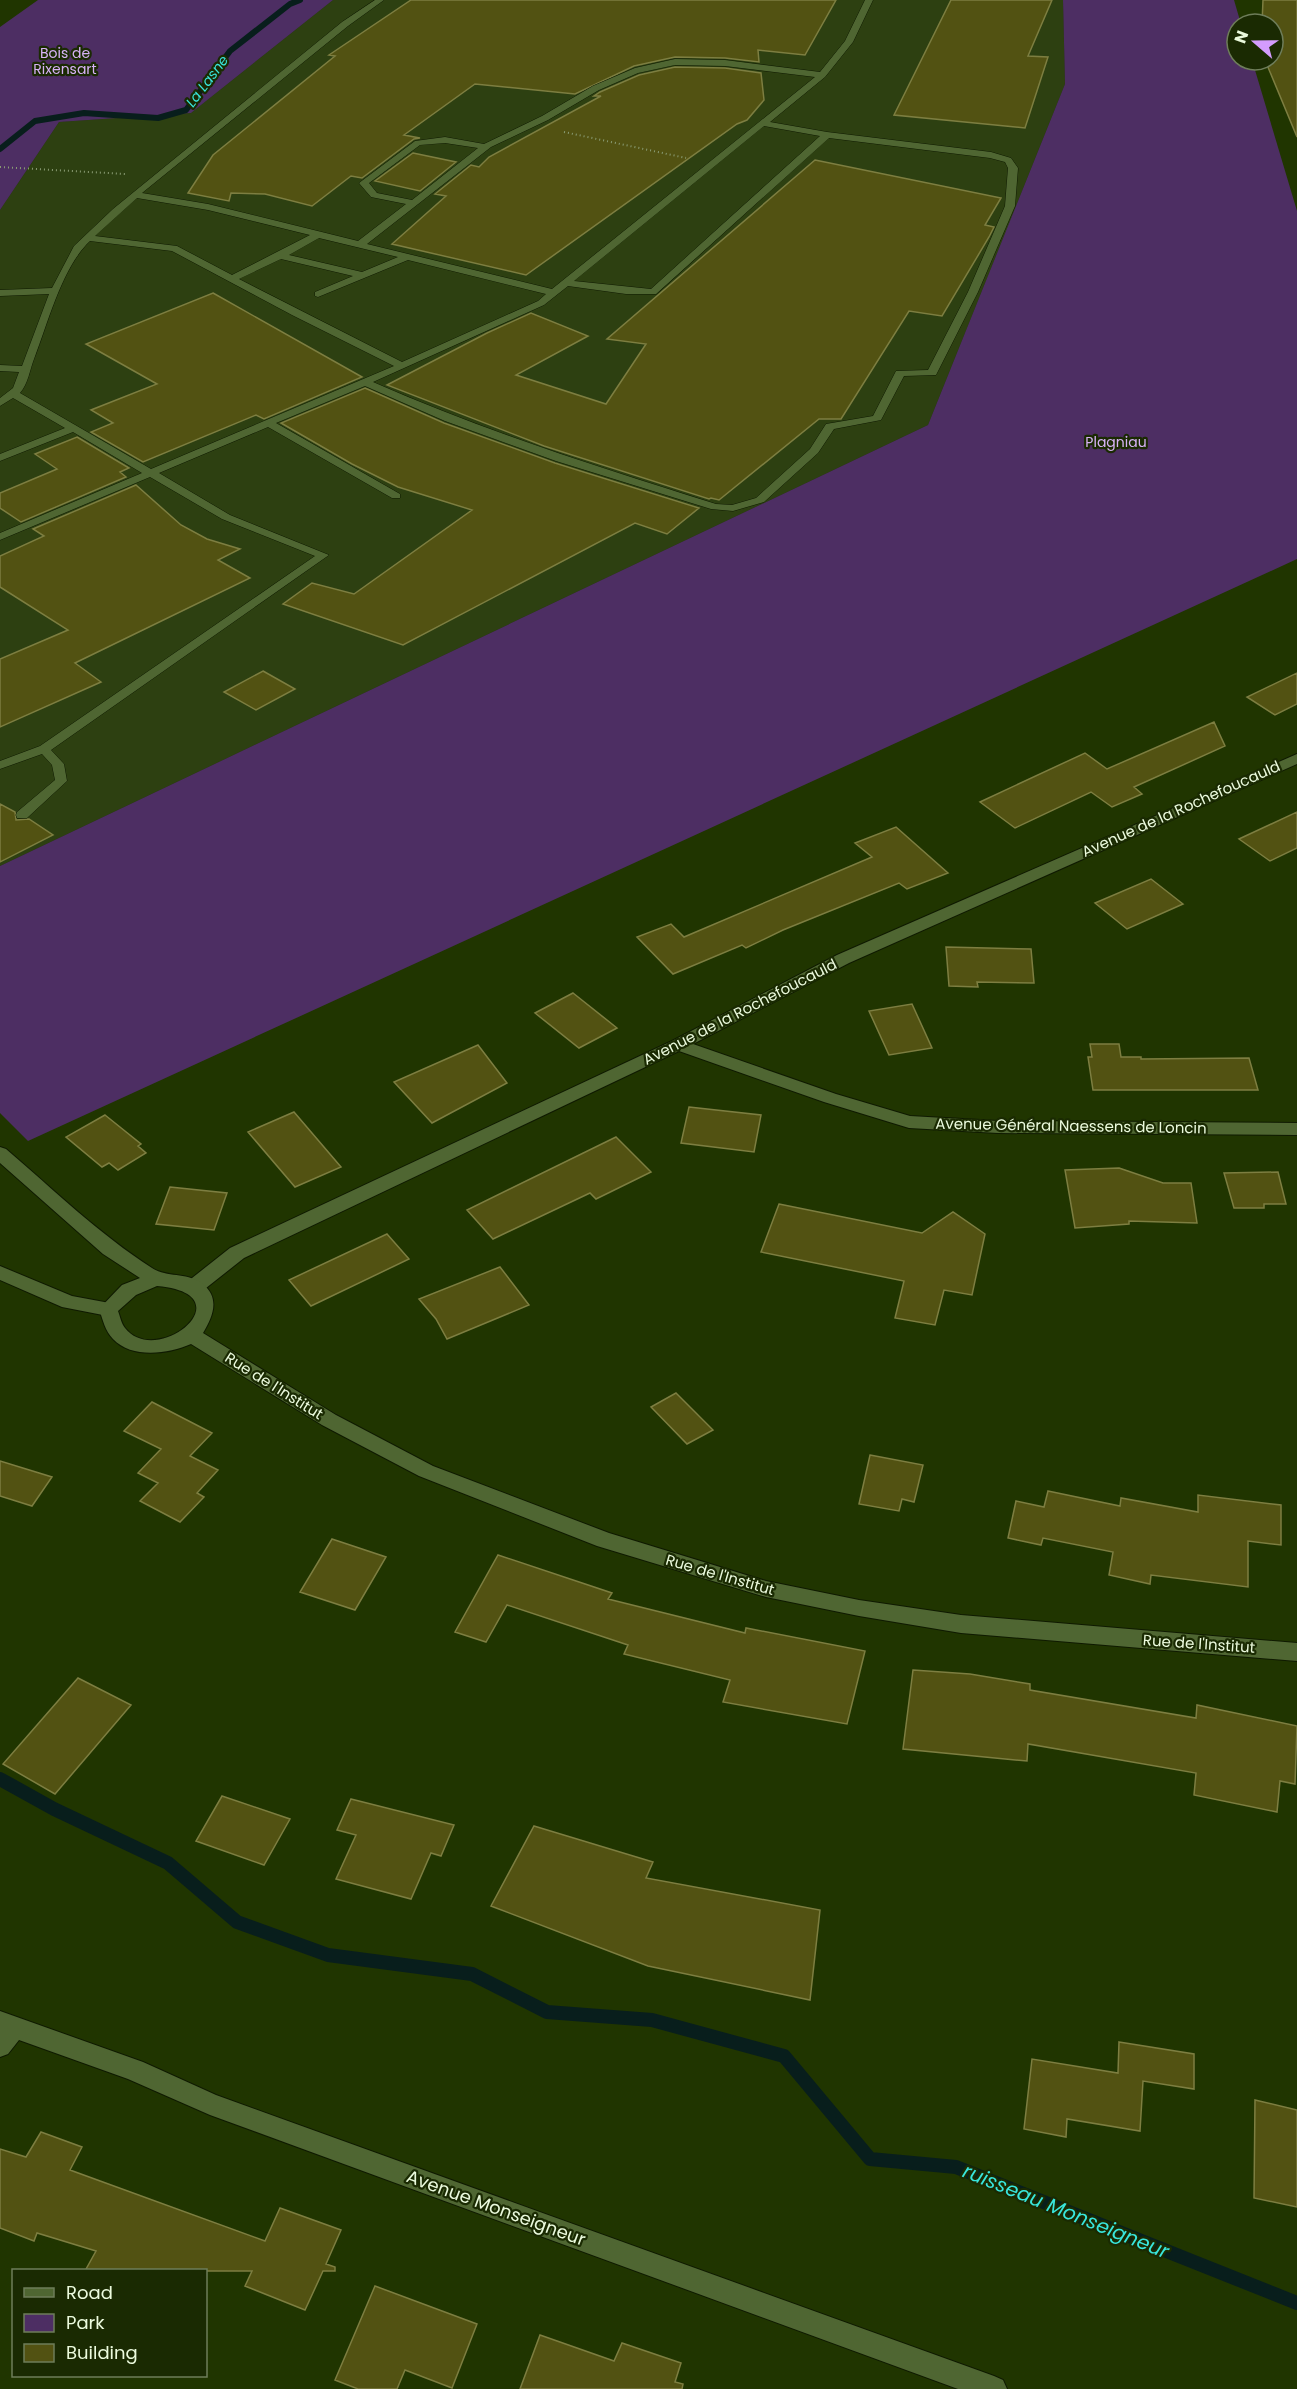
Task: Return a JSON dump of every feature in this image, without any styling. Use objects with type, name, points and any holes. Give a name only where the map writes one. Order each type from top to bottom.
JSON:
[{"type":"street","name":"Avenue de la Rochefoucauld","points":[[194,1287],[237,1253],[678,1045],[843,958],[1297,758]]},
{"type":"street","name":"Avenue Général Naessens de Loncin","points":[[678,1045],[830,1098],[909,1122],[998,1127],[1297,1129]]},
{"type":"street","points":[[0,1153],[109,1249],[155,1279]]},
{"type":"street","points":[[0,1273],[69,1302],[108,1309]]},
{"type":"street","points":[[155,1279],[183,1281],[194,1287],[202,1295],[206,1304],[205,1315],[191,1335],[164,1346],[149,1347],[135,1344],[124,1338],[116,1330],[108,1309],[129,1290],[155,1279]]},
{"type":"street","name":"Rue de l'Institut","points":[[191,1335],[329,1420],[426,1471],[604,1540],[745,1583],[859,1608],[961,1624],[1297,1652]]},
{"type":"street","name":"Avenue Monseigneur","points":[[5,2032],[134,2070],[210,2104],[994,2389]]},
{"type":"lane","points":[[0,403],[18,389],[55,291],[77,248],[135,195],[345,24],[380,0]]},
{"type":"lane","points":[[0,537],[402,366],[542,303],[822,75],[849,42],[869,0]]},
{"type":"lane","points":[[359,245],[485,147],[596,88],[634,71],[675,62],[725,63],[822,75]]},
{"type":"lane","points":[[364,382],[449,419],[560,459],[715,507],[733,508],[760,500],[814,451],[830,426],[877,418],[900,373],[932,373],[973,292],[1010,207],[1014,168],[1008,160],[991,155],[827,135],[762,123]]},
{"type":"lane","points":[[567,283],[626,291],[653,292],[827,135]]},
{"type":"lane","points":[[414,203],[374,195],[364,183],[418,143],[445,140],[485,147]]},
{"type":"lane","points":[[135,195],[207,207],[554,293]]},
{"type":"lane","points":[[231,279],[280,256],[317,235]]},
{"type":"lane","points":[[87,238],[174,248],[402,366]]},
{"type":"lane","points":[[280,256],[363,275]]},
{"type":"lane","points":[[318,294],[406,257]]},
{"type":"lane","points":[[0,293],[55,291]]},
{"type":"lane","points":[[0,368],[26,369]]},
{"type":"lane","points":[[0,765],[44,749],[323,555],[226,517],[13,393]]},
{"type":"lane","points":[[268,423],[396,496]]},
{"type":"lane","points":[[0,458],[72,429]]},
{"type":"lane","points":[[22,815],[60,781],[58,764],[44,749]]},
{"type":"path","points":[[531,124],[713,164]]},
{"type":"path","points":[[0,167],[126,175],[154,180]]},
{"type":"shaded area","points":[[333,0],[1063,0],[1065,84],[928,425],[0,866],[0,210],[59,122],[191,113]]},
{"type":"green space","name":"Bois de Rixensart","points":[[38,0],[333,0],[191,113],[59,122],[0,210],[0,27]]},
{"type":"green space","name":"Plagniau","points":[[1063,0],[1234,0],[1238,12],[1225,12],[1225,72],[1256,72],[1297,211],[1297,559],[28,1141],[0,1113],[0,866],[928,425],[1065,84]]},
{"type":"building","points":[[411,0],[836,0],[805,55],[758,50],[759,62],[725,58],[675,57],[634,66],[575,94],[475,84],[404,135],[420,138],[414,139],[362,178],[351,176],[312,206],[265,194],[231,193],[229,201],[188,193],[213,155],[335,56],[329,55]]},
{"type":"building","points":[[951,0],[1052,0],[1028,56],[1048,57],[1025,128],[894,115]]},
{"type":"building","points":[[1263,0],[1297,0],[1297,137],[1270,72],[1285,72],[1285,12],[1262,12]]},
{"type":"building","points":[[675,67],[725,68],[761,73],[764,100],[747,120],[737,124],[526,275],[392,244],[446,196],[435,194],[471,165],[479,167],[489,157],[601,96],[594,96],[600,92],[639,75]]},
{"type":"building","points":[[413,153],[456,162],[420,191],[375,181]]},
{"type":"building","points":[[815,160],[1001,198],[985,225],[994,227],[942,316],[909,311],[841,419],[819,419],[719,500],[709,499],[544,446],[387,385],[531,313],[588,336],[516,375],[606,404],[646,344],[607,339]]},
{"type":"building","points":[[213,293],[362,377],[264,419],[256,415],[143,462],[91,432],[113,423],[91,410],[157,384],[86,344]]},
{"type":"building","points":[[365,388],[444,423],[555,463],[699,508],[667,534],[635,523],[403,645],[283,604],[312,583],[354,594],[472,510],[398,487],[352,464],[281,423]]},
{"type":"building","points":[[77,437],[129,468],[120,472],[126,477],[21,522],[0,508],[0,493],[57,469],[35,454]]},
{"type":"building","points":[[136,485],[181,525],[207,539],[240,549],[218,560],[250,578],[75,663],[101,682],[0,727],[0,659],[68,630],[0,587],[0,556],[44,536],[33,529]]},
{"type":"building","points":[[263,671],[295,689],[256,710],[224,692]]},
{"type":"building","points":[[1297,673],[1297,704],[1275,715],[1247,697]]},
{"type":"building","points":[[1214,722],[1225,746],[1134,787],[1142,794],[1112,807],[1091,792],[1015,828],[980,802],[1085,753],[1107,769]]},
{"type":"building","points":[[0,804],[15,812],[16,820],[29,819],[53,835],[0,862]]},
{"type":"building","points":[[1297,812],[1297,848],[1270,861],[1239,839]]},
{"type":"building","points":[[896,827],[948,873],[907,889],[899,883],[783,930],[746,948],[742,945],[673,974],[637,937],[671,924],[684,937],[872,857],[855,843]]},
{"type":"building","points":[[1151,879],[1183,904],[1127,929],[1095,903]]},
{"type":"building","points":[[946,947],[1031,949],[1034,983],[977,982],[978,987],[949,986]]},
{"type":"building","points":[[573,993],[617,1028],[579,1048],[535,1013]]},
{"type":"building","points":[[912,1004],[932,1048],[889,1055],[869,1011]]},
{"type":"building","points":[[1090,1044],[1119,1044],[1121,1057],[1141,1057],[1141,1059],[1249,1058],[1258,1090],[1093,1090],[1088,1057],[1092,1057]]},
{"type":"building","points":[[478,1045],[507,1083],[432,1123],[394,1082]]},
{"type":"building","points":[[689,1107],[761,1115],[754,1152],[681,1143]]},
{"type":"building","points":[[294,1112],[341,1167],[295,1187],[248,1132]]},
{"type":"building","points":[[105,1115],[141,1144],[138,1146],[146,1153],[118,1170],[109,1163],[102,1167],[66,1137]]},
{"type":"building","points":[[616,1137],[651,1172],[596,1199],[590,1193],[493,1239],[467,1210]]},
{"type":"building","points":[[1119,1168],[1163,1183],[1191,1183],[1197,1223],[1129,1221],[1129,1224],[1075,1228],[1065,1170]]},
{"type":"building","points":[[1278,1172],[1286,1204],[1264,1204],[1264,1208],[1234,1208],[1224,1173]]},
{"type":"building","points":[[170,1187],[227,1193],[214,1230],[156,1224]]},
{"type":"building","points":[[779,1204],[922,1233],[953,1212],[985,1234],[972,1295],[944,1290],[935,1325],[895,1318],[904,1281],[761,1252]]},
{"type":"building","points":[[387,1234],[409,1259],[311,1306],[289,1280]]},
{"type":"building","points":[[500,1267],[529,1305],[447,1339],[436,1319],[419,1299]]},
{"type":"building","points":[[676,1393],[713,1430],[687,1444],[651,1407]]},
{"type":"building","points":[[152,1402],[212,1433],[190,1456],[218,1470],[197,1493],[204,1497],[180,1522],[140,1501],[158,1483],[138,1473],[161,1449],[124,1431]]},
{"type":"building","points":[[870,1455],[923,1465],[914,1502],[902,1499],[899,1511],[859,1504]]},
{"type":"building","points":[[0,1461],[52,1477],[32,1506],[0,1496]]},
{"type":"building","points":[[1048,1491],[1120,1506],[1121,1498],[1198,1512],[1198,1495],[1281,1505],[1281,1545],[1248,1541],[1248,1587],[1151,1575],[1150,1584],[1109,1575],[1113,1552],[1043,1538],[1041,1545],[1008,1538],[1016,1501],[1044,1507]]},
{"type":"building","points":[[332,1539],[386,1557],[355,1610],[300,1592]]},
{"type":"building","points":[[498,1555],[612,1593],[608,1599],[745,1633],[746,1628],[865,1651],[847,1724],[723,1702],[730,1680],[624,1654],[628,1645],[507,1605],[486,1642],[455,1632]]},
{"type":"building","points":[[913,1670],[970,1674],[1030,1684],[1030,1690],[1196,1718],[1197,1705],[1297,1726],[1295,1784],[1280,1781],[1277,1812],[1194,1795],[1196,1773],[1028,1744],[1027,1761],[903,1749]]},
{"type":"building","points":[[78,1678],[131,1705],[55,1794],[3,1764]]},
{"type":"building","points":[[222,1796],[290,1819],[264,1865],[196,1841]]},
{"type":"building","points":[[351,1799],[454,1825],[441,1856],[431,1853],[411,1899],[336,1879],[356,1835],[337,1830]]},
{"type":"building","points":[[534,1826],[653,1862],[646,1878],[820,1910],[810,2000],[648,1966],[491,1906]]},
{"type":"building","points":[[1119,2042],[1194,2054],[1194,2089],[1143,2081],[1140,2131],[1067,2119],[1066,2137],[1024,2129],[1032,2059],[1118,2073]]},
{"type":"building","points":[[1255,2100],[1297,2110],[1297,2207],[1254,2198]]},
{"type":"building","points":[[41,2132],[82,2147],[70,2170],[265,2241],[280,2208],[341,2230],[326,2264],[335,2267],[335,2271],[323,2271],[305,2310],[245,2286],[252,2271],[86,2269],[96,2251],[37,2233],[34,2241],[0,2228],[0,2149],[26,2157]]},
{"type":"building","points":[[375,2286],[477,2324],[452,2388],[405,2370],[397,2389],[358,2389],[335,2380]]},
{"type":"building","points":[[540,2335],[614,2361],[622,2343],[681,2363],[675,2382],[683,2384],[682,2389],[520,2389]]},
{"type":"waterway","name":"La Lasne","points":[[0,149],[35,121],[84,113],[158,118],[186,110],[230,51],[290,4],[300,0]]},
{"type":"waterway","name":"ruisseau Monseigneur","points":[[0,1779],[54,1809],[168,1863],[237,1922],[328,1955],[472,1974],[547,2012],[652,2020],[784,2056],[870,2159],[956,2167],[1297,2303]]}]
